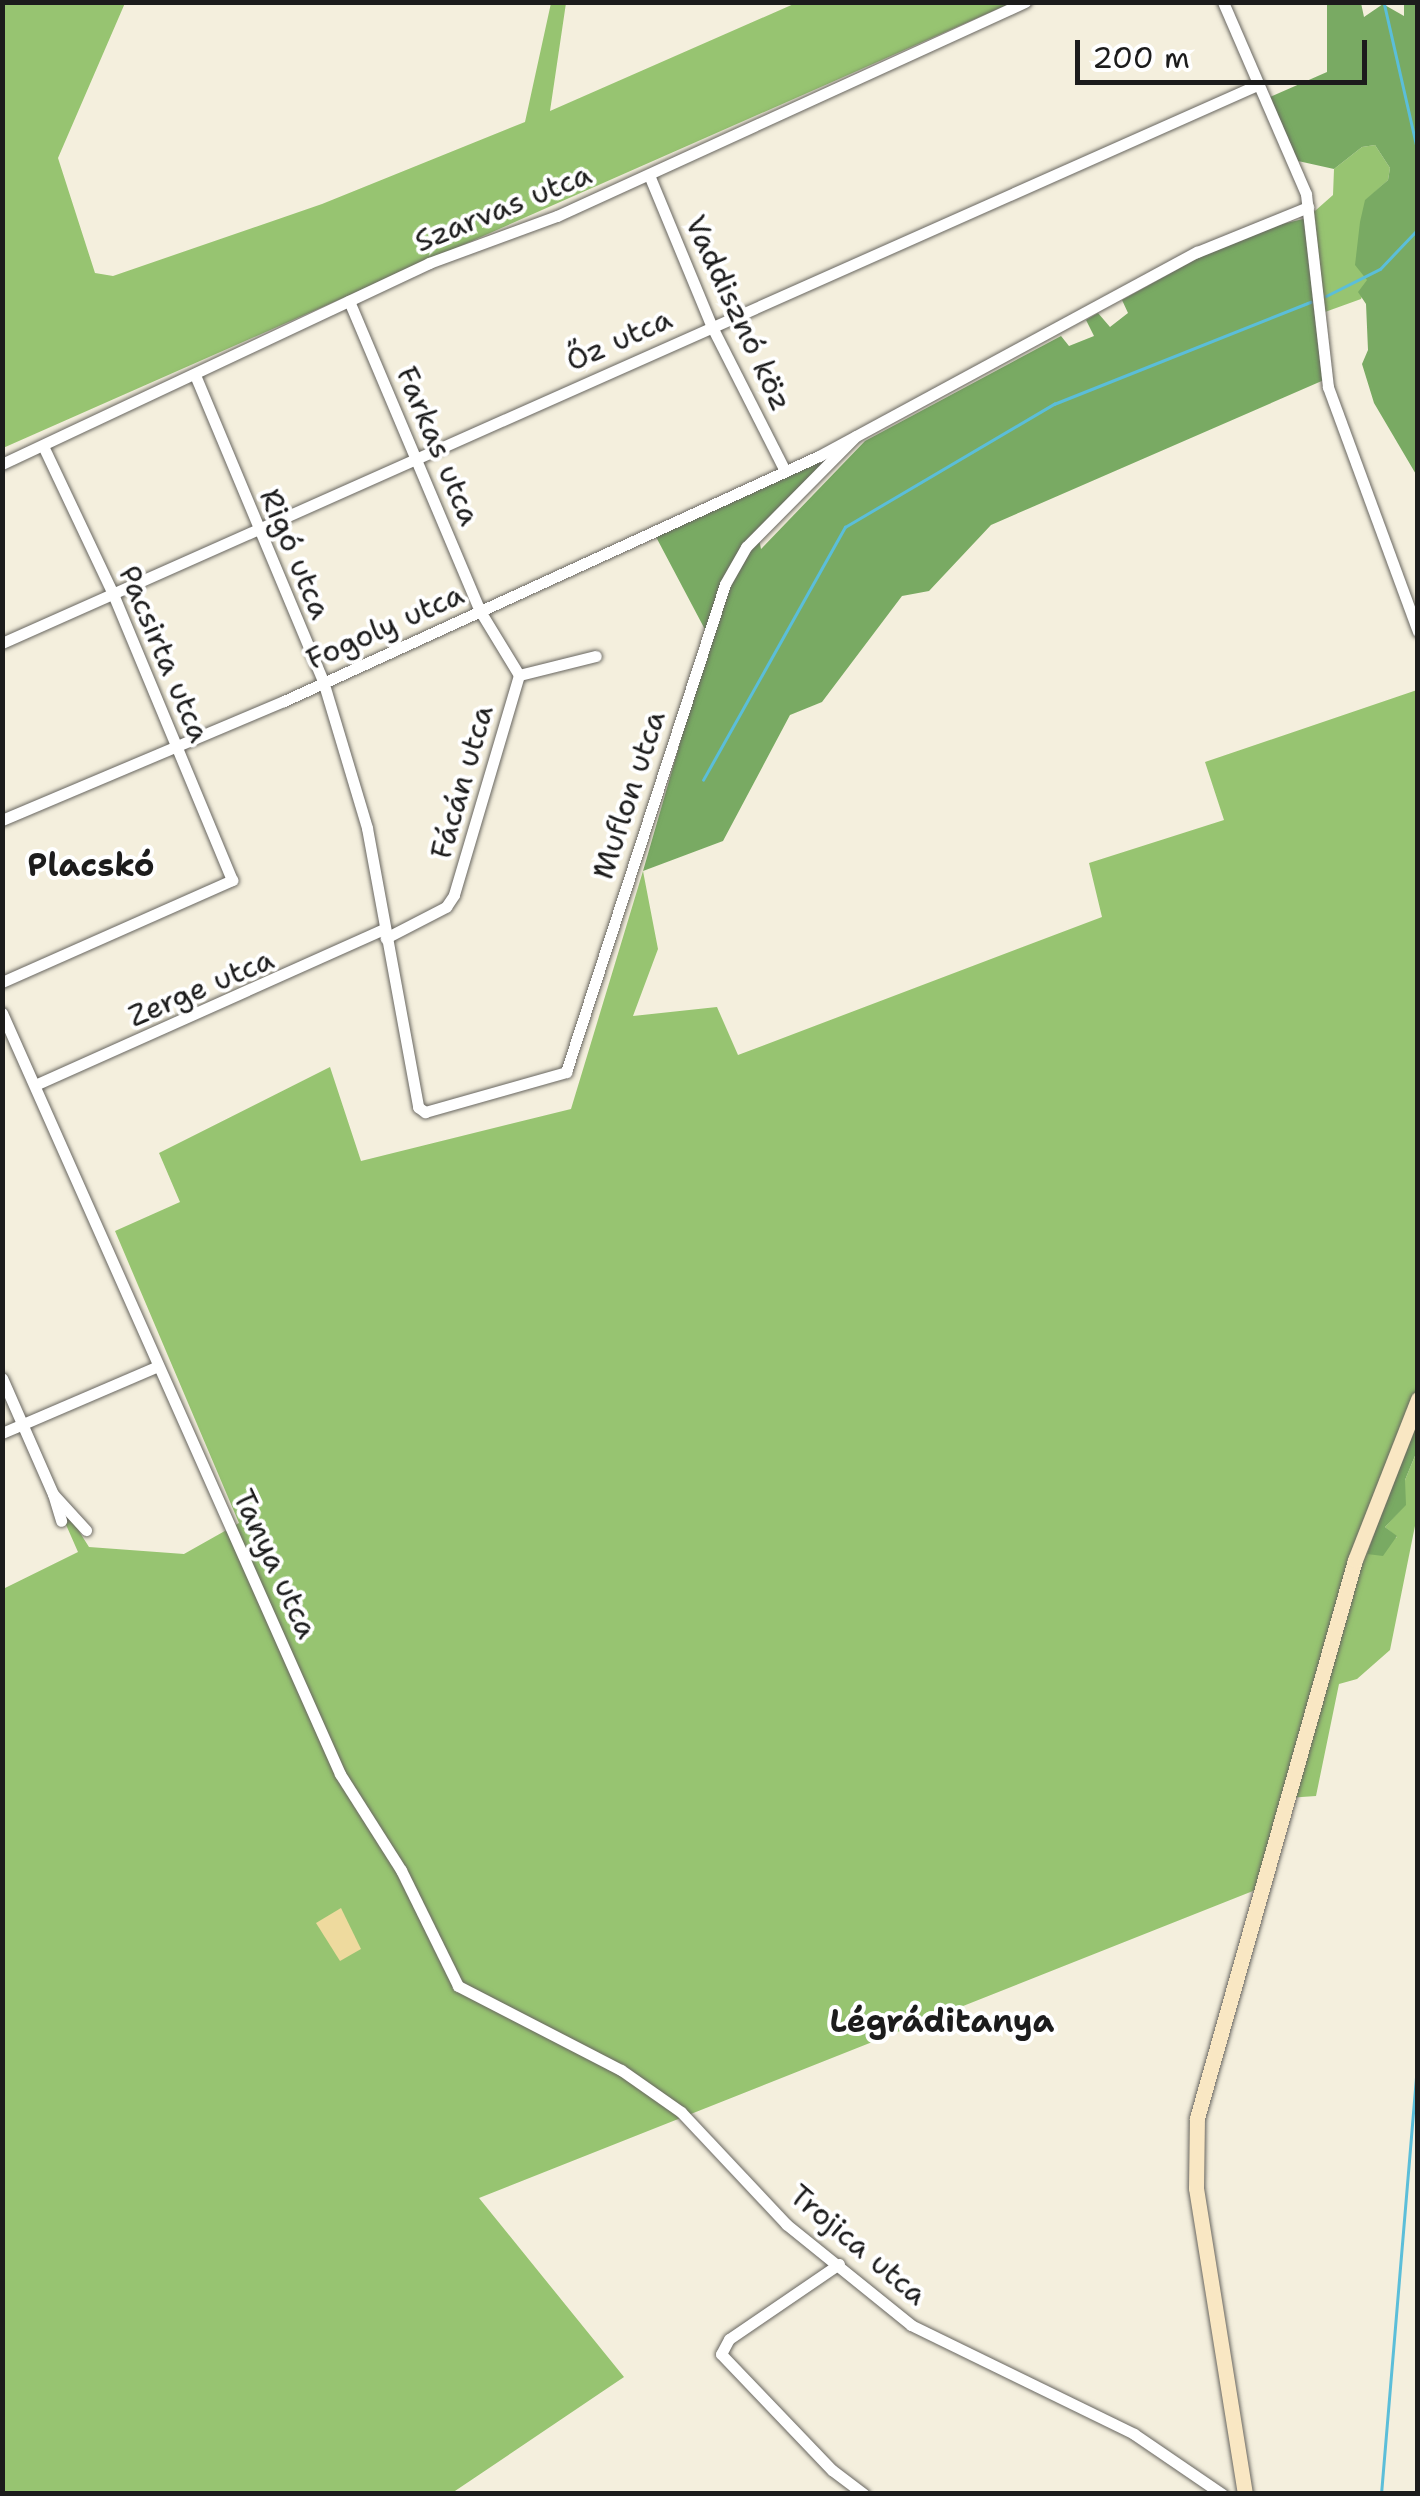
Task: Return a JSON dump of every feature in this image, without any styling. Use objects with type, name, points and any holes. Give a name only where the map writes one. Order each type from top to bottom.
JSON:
[{"type":"street","name":"Szarvas utca","points":[[2,464],[348,301],[648,174],[1025,2]]},
{"type":"street","points":[[1223,2],[1308,207],[1328,387],[1418,631]]},
{"type":"street","name":"Őz utca","points":[[2,643],[1257,84]]},
{"type":"street","name":"Vaddisznó köz","points":[[648,174],[712,326],[785,471]]},
{"type":"street","name":"Muflon utca","points":[[785,471],[1197,252],[1308,207]]},
{"type":"street","name":"Farkas utca","points":[[348,301],[480,612]]},
{"type":"street","name":"Rigó utca","points":[[194,375],[323,681],[366,828],[418,1107],[426,1112]]},
{"type":"street","name":"Muflon utca","points":[[426,1112],[566,1072],[725,584],[746,547],[856,436]]},
{"type":"street","name":"Pacsirta utca","points":[[2,982],[231,885],[112,594],[42,446]]},
{"type":"street","name":"Fogoly utca","points":[[2,820],[480,612],[785,471]]},
{"type":"street","name":"Fácán utca","points":[[385,934],[446,908],[454,895],[519,674],[480,612]]},
{"type":"street","points":[[519,674],[596,656]]},
{"type":"street","name":"Zerge utca","points":[[34,1085],[385,934]]},
{"type":"street","name":"Tanya utca","points":[[2,1013],[156,1368],[340,1774],[401,1870],[458,1986],[594,2058]]},
{"type":"street","points":[[2,1433],[156,1368]]},
{"type":"street","points":[[2,1378],[54,1494],[60,1521]]},
{"type":"street","points":[[1245,2494],[1231,2436],[1196,2188],[1197,2118],[1356,1560],[1418,1399]]},
{"type":"street","points":[[54,1494],[86,1530]]},
{"type":"street","name":"Trojica utca","points":[[594,2058],[681,2112],[786,2224],[911,2324],[1134,2434],[1222,2494]]},
{"type":"street","points":[[838,2264],[729,2339],[721,2354],[832,2470],[864,2494]]},
{"type":"green space","points":[[2,3],[125,3],[58,158],[95,273],[113,276],[322,204],[525,122],[551,3],[566,3],[550,111],[796,3],[1011,3],[3,448]]},
{"type":"green space","points":[[1327,3],[1361,3],[1364,17],[1383,4],[1404,16],[1404,3],[1417,3],[1417,476],[1374,403],[1362,364],[1368,350],[1366,304],[1358,292],[1367,280],[1355,265],[1360,222],[1365,200],[1388,180],[1390,168],[1375,145],[1362,147],[1334,169],[1298,161],[1270,97],[1327,72]]},
{"type":"green space","points":[[1375,145],[1390,168],[1388,180],[1365,201],[1368,280],[1361,299],[1325,312],[1307,218],[1333,195],[1334,169],[1362,147]]},
{"type":"green space","points":[[1307,218],[1324,380],[991,525],[929,591],[902,596],[822,702],[790,715],[723,841],[643,871],[710,639],[655,535],[841,452],[759,539],[761,549],[865,441],[1061,336],[1069,346],[1094,336],[1086,320],[1098,313],[1110,327],[1128,313],[1122,300],[1200,257],[1254,231]]},
{"type":"green space","points":[[1417,690],[1417,1398],[1367,1554],[1397,1537],[1385,1527],[1405,1505],[1405,1480],[1417,1451],[1417,1516],[1390,1650],[1357,1679],[1339,1684],[1316,1796],[1287,1798],[1258,1889],[479,2198],[624,2377],[452,2493],[3,2494],[3,1589],[78,1552],[60,1511],[65,1509],[89,1547],[184,1554],[239,1523],[115,1231],[180,1202],[159,1153],[330,1067],[361,1161],[571,1109],[643,871],[658,949],[633,1016],[717,1007],[738,1055],[1102,917],[1089,863],[1224,820],[1205,762]]},
{"type":"green space","points":[[1417,1409],[1417,1451],[1405,1480],[1406,1505],[1385,1527],[1397,1536],[1383,1556],[1367,1554]]},
{"type":"sand","points":[[341,1908],[361,1949],[340,1961],[316,1923]]},
{"type":"waterway","points":[[1384,2],[1418,152]]},
{"type":"waterway","points":[[1326,296],[1380,269],[1418,229]]},
{"type":"waterway","points":[[703,780],[845,527],[1054,404],[1310,302]]},
{"type":"waterway","points":[[1381,2494],[1418,2056]]},
{"type":"district","name":"Placskó","points":[[91,865]]},
{"type":"district","name":"Légráditanya","points":[[942,2021]]}]
